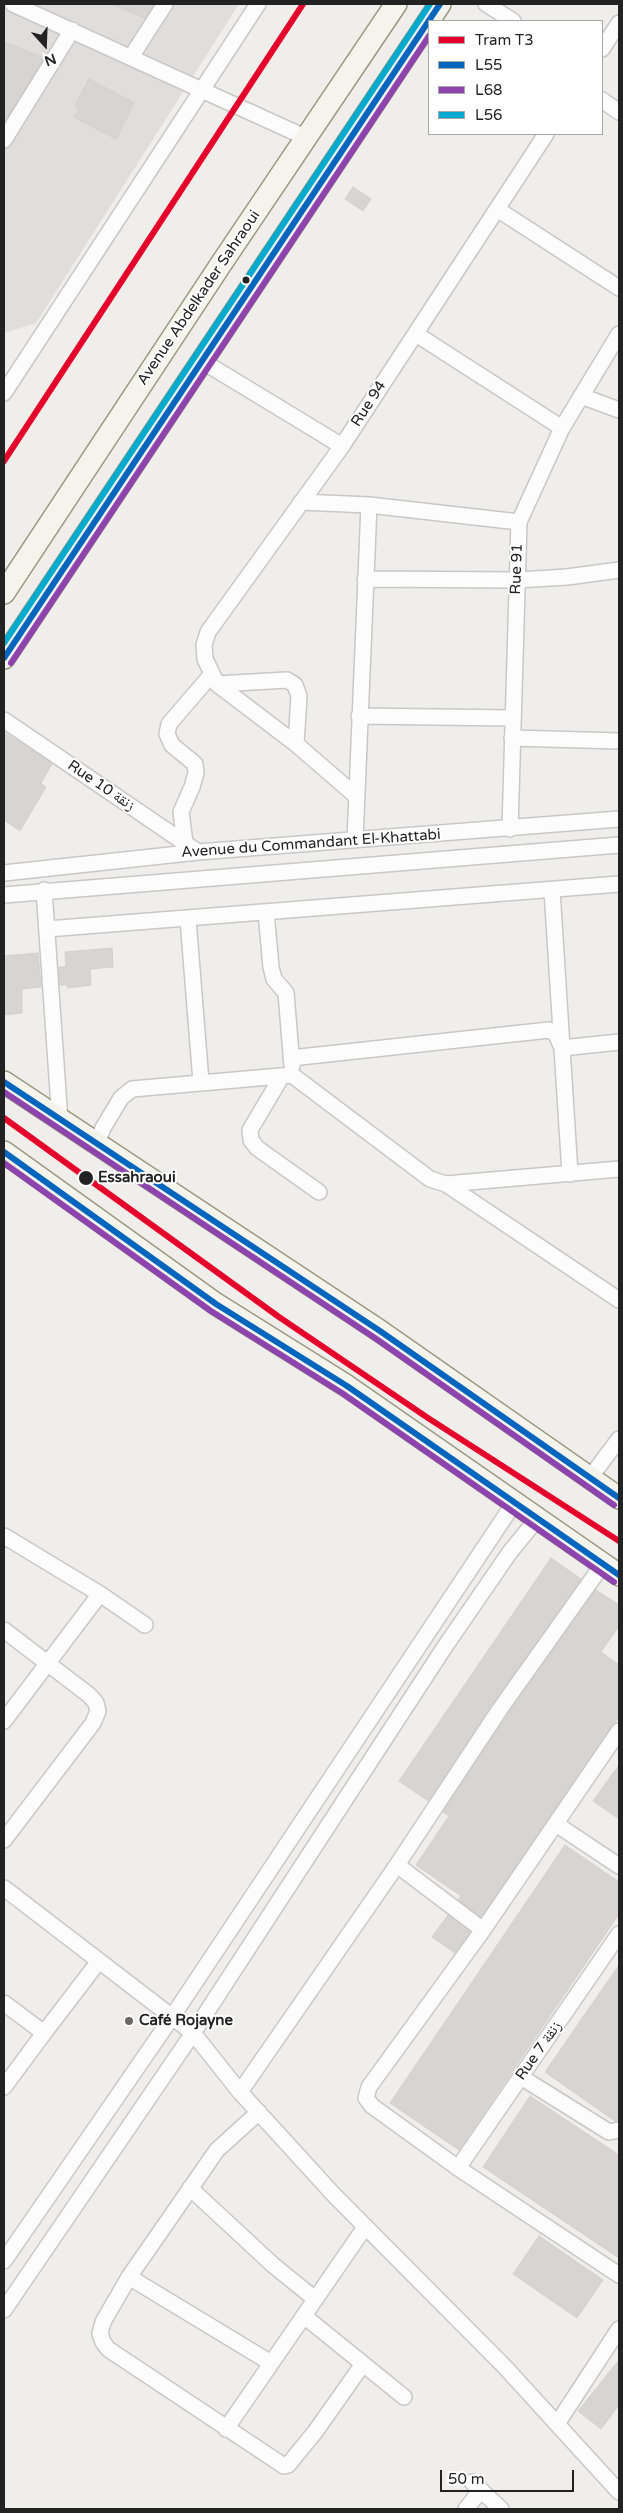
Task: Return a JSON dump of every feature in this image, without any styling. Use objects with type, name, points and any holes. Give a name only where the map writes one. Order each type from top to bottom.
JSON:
[{"type":"main road","name":"Avenue Abdelkader Sahraoui","points":[[4,594],[215,272],[396,4]]},
{"type":"main road","points":[[429,20],[440,4]]},
{"type":"main road","points":[[4,658],[428,22]]},
{"type":"main road","points":[[4,1082],[96,1145],[380,1331],[619,1498]]},
{"type":"main road","points":[[4,1152],[216,1304],[347,1386],[611,1569]]},
{"type":"street","points":[[131,57],[165,4]]},
{"type":"street","points":[[4,393],[258,4]]},
{"type":"street","points":[[486,4],[511,20]]},
{"type":"street","points":[[19,5],[307,138]]},
{"type":"street","points":[[603,47],[619,23]]},
{"type":"street","points":[[4,140],[72,30]]},
{"type":"street","points":[[603,101],[619,112]]},
{"type":"street","name":"Rue 94","points":[[214,679],[205,659],[204,645],[208,632],[342,446],[545,135]]},
{"type":"street","points":[[497,209],[619,288]]},
{"type":"street","points":[[416,334],[562,428]]},
{"type":"street","name":"Rue 91","points":[[510,829],[519,522],[562,428],[619,334]]},
{"type":"street","points":[[202,361],[342,446]]},
{"type":"street","points":[[581,396],[619,410]]},
{"type":"street","points":[[301,502],[369,505],[519,522]]},
{"type":"street","points":[[355,840],[364,579],[369,505]]},
{"type":"street","points":[[364,579],[517,580],[567,577],[619,570]]},
{"type":"street","points":[[185,843],[181,812],[196,772],[195,764],[191,758],[172,745],[167,734],[169,724],[214,679],[287,680],[296,685],[299,696],[296,744]]},
{"type":"street","points":[[214,679],[296,744],[356,796]]},
{"type":"street","points":[[359,716],[512,718]]},
{"type":"street","name":"Rue 10 زنقة","points":[[4,720],[198,852]]},
{"type":"street","points":[[512,738],[619,741]]},
{"type":"street","name":"Avenue du Commandant El-Khattabi","points":[[4,873],[198,852],[619,819]]},
{"type":"street","name":"Avenue du Commandant El-Khattabi","points":[[4,895],[44,890],[619,845]]},
{"type":"street","points":[[47,929],[619,884]]},
{"type":"street","points":[[44,890],[60,1120]]},
{"type":"street","points":[[552,890],[570,1174]]},
{"type":"street","points":[[266,912],[270,967],[274,978],[286,993],[291,1058],[287,1076],[250,1130],[251,1140],[257,1148],[319,1192]]},
{"type":"street","points":[[188,919],[202,1082]]},
{"type":"street","points":[[291,1058],[549,1030],[556,1034],[562,1048]]},
{"type":"street","points":[[562,1048],[619,1042]]},
{"type":"street","points":[[96,1145],[102,1128],[121,1098],[132,1089],[287,1076],[430,1179],[446,1184],[619,1300]]},
{"type":"street","points":[[446,1184],[619,1169]]},
{"type":"street","points":[[589,1478],[619,1439]]},
{"type":"street","points":[[4,2261],[172,2017],[514,1502]]},
{"type":"street","points":[[4,2310],[193,2033],[433,1664],[510,1552],[537,1519]]},
{"type":"street","points":[[4,1536],[100,1594],[145,1625]]},
{"type":"street","points":[[240,2092],[397,1865],[500,1710],[611,1569]]},
{"type":"street","points":[[4,1721],[100,1594]]},
{"type":"street","points":[[4,1630],[89,1695],[96,1703],[98,1711],[93,1723],[4,1840]]},
{"type":"street","points":[[619,1731],[483,1930],[369,2087],[366,2098],[372,2106],[458,2168],[619,2276]]},
{"type":"street","points":[[556,1824],[619,1866]]},
{"type":"street","points":[[397,1865],[483,1930]]},
{"type":"street","points":[[4,1888],[193,2033],[240,2092],[365,2227],[504,2366],[619,2492]]},
{"type":"street","name":"Rue 7 زنقة","points":[[458,2168],[619,1934]]},
{"type":"street","points":[[4,2087],[99,1961]]},
{"type":"street","points":[[4,2003],[44,2032]]},
{"type":"street","points":[[521,2077],[609,2132],[619,2130]]},
{"type":"street","points":[[259,2112],[217,2150],[190,2188],[130,2277],[103,2322],[100,2334],[102,2342],[108,2349],[279,2465],[288,2465],[315,2432],[363,2364]]},
{"type":"street","points":[[190,2188],[272,2265],[316,2299]]},
{"type":"street","points":[[226,2429],[365,2227]]},
{"type":"street","points":[[130,2277],[271,2363]]},
{"type":"street","points":[[304,2316],[404,2397]]},
{"type":"street","points":[[557,2424],[619,2329]]},
{"type":"street","points":[[466,2509],[476,2486],[501,2509]]},
{"type":"shaded area","points":[[4,4],[239,4],[36,323],[4,333]]},
{"type":"building","points":[[112,4],[154,4],[145,18]]},
{"type":"building","points":[[4,42],[44,58],[4,123]]},
{"type":"building","points":[[89,79],[134,103],[116,139],[74,117],[79,108],[75,106]]},
{"type":"building","points":[[353,187],[371,199],[363,211],[345,199]]},
{"type":"building","points":[[4,732],[52,764],[41,783],[46,787],[20,831],[4,820]]},
{"type":"building","points":[[112,948],[113,967],[90,969],[91,985],[68,988],[67,985],[60,985],[59,967],[66,967],[65,952]]},
{"type":"building","points":[[38,953],[41,987],[22,989],[22,1013],[4,1015],[4,956]]},
{"type":"building","points":[[551,1558],[581,1579],[492,1704],[428,1801],[399,1781]]},
{"type":"building","points":[[596,1590],[619,1605],[619,1626],[601,1652],[619,1665],[619,1717],[481,1917],[458,1900],[461,1896],[416,1865],[449,1816],[443,1812],[508,1714]]},
{"type":"building","points":[[619,1765],[619,1819],[593,1801]]},
{"type":"building","points":[[565,1845],[619,1882],[619,1914],[459,2150],[390,2103]]},
{"type":"building","points":[[448,1915],[470,1932],[455,1953],[432,1937]]},
{"type":"building","points":[[619,1965],[619,2121],[615,2121],[545,2072]]},
{"type":"building","points":[[530,2096],[619,2155],[619,2258],[483,2167]]},
{"type":"building","points":[[539,2236],[603,2280],[577,2318],[513,2274]]},
{"type":"building","points":[[619,2360],[619,2405],[601,2429],[578,2411]]},
{"type":"tram line","name":"T3","points":[[4,461],[303,4]]},
{"type":"tram line","name":"T3","points":[[4,1118],[279,1317],[428,1418],[619,1541]]},
{"type":"transit line","name":"L56","points":[[4,643],[430,4]]},
{"type":"transit line","name":"L55","points":[[429,20],[440,4]]},
{"type":"transit line","name":"L55","points":[[4,658],[428,22]]},
{"type":"transit line","name":"L68","points":[[11,663],[428,38]]},
{"type":"transit line","name":"L55","points":[[4,1082],[380,1331],[619,1498]]},
{"type":"transit line","name":"L68","points":[[4,1092],[375,1338],[614,1505]]},
{"type":"transit line","name":"L55","points":[[4,1152],[216,1304],[347,1386],[619,1575]]},
{"type":"transit line","name":"L68","points":[[4,1163],[211,1311],[342,1393],[614,1582]]},
{"type":"place","name":"Essahraoui","points":[[86,1178]]},
{"type":"place","name":"Café Rojayne","points":[[129,2021]]}]
